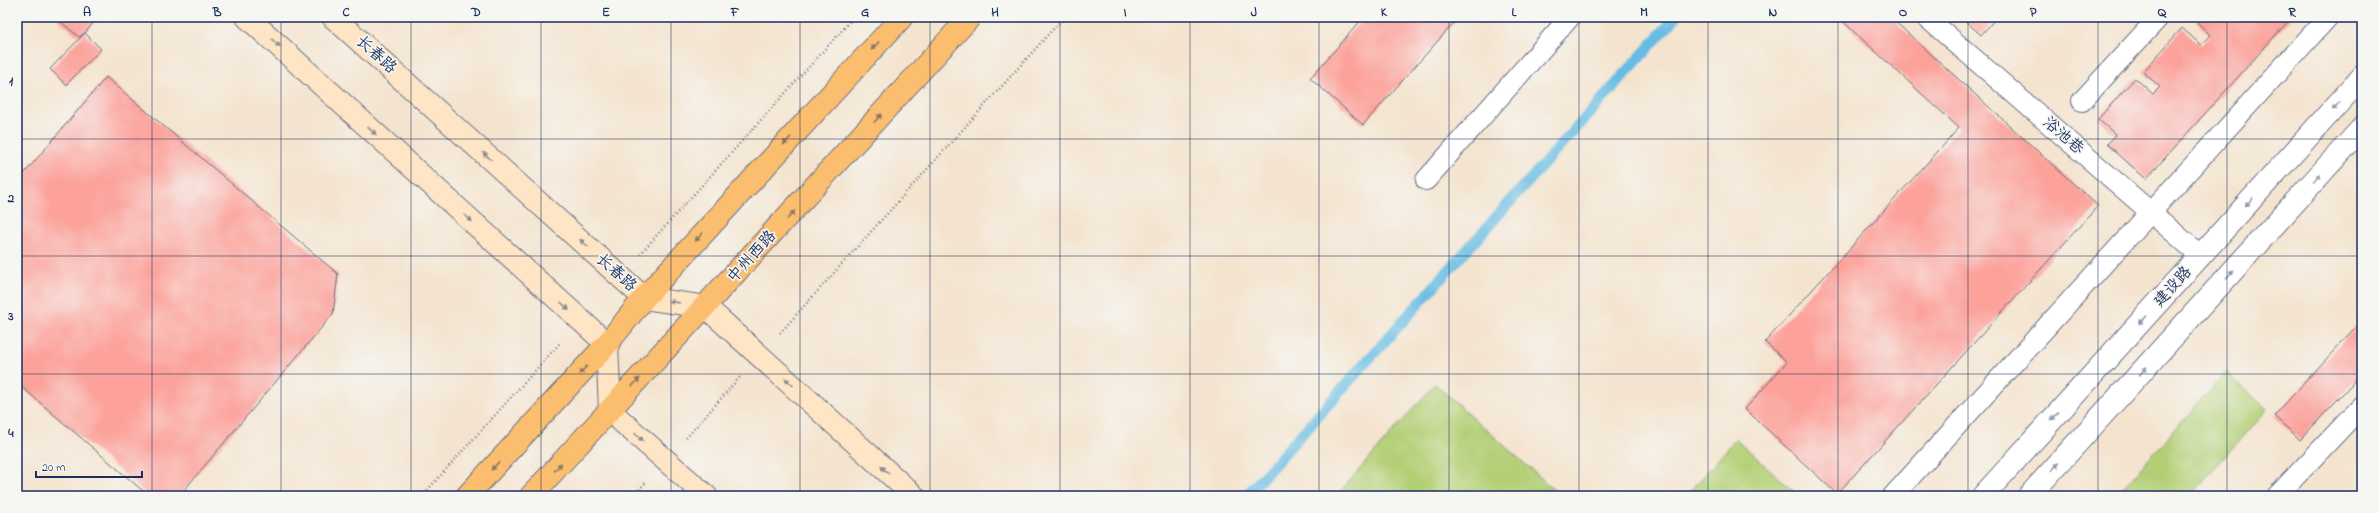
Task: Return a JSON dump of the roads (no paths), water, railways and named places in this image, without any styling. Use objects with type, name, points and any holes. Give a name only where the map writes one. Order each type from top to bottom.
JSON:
[{"type":"main road","points":[[247,17],[607,344],[610,411],[706,496]]},
{"type":"main road","name":"长春路","points":[[333,17],[644,298],[706,307]]},
{"type":"main road","points":[[467,496],[607,344],[644,298],[902,17]]},
{"type":"main road","name":"中州西路","points":[[532,496],[970,17]]},
{"type":"main road","points":[[706,307],[914,496]]},
{"type":"street","name":"建设路","points":[[1983,496],[2362,77]]},
{"type":"street","name":"建设路","points":[[2029,496],[2362,128]]},
{"type":"lane","points":[[1426,180],[1570,17]]},
{"type":"lane","name":"浴池巷","points":[[1926,17],[2201,256]]},
{"type":"lane","points":[[2082,101],[2159,17]]},
{"type":"lane","points":[[1893,496],[2152,213],[2328,17]]},
{"type":"lane","points":[[2278,496],[2362,406]]},
{"type":"waterway","points":[[1246,496],[1676,17]]}]
